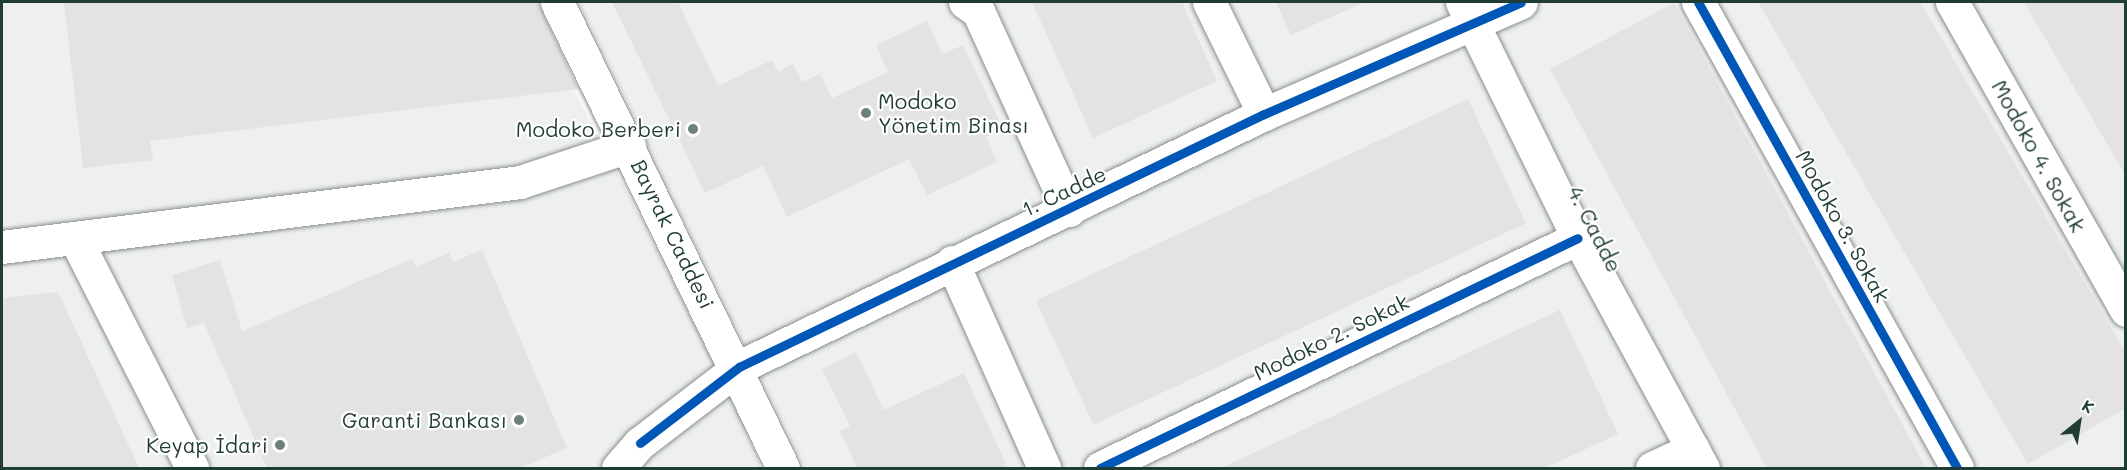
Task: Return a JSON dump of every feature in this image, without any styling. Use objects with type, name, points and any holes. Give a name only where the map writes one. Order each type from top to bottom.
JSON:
[{"type":"street","name":"Bayrak Caddesi","points":[[557,2],[739,367],[783,468]]},
{"type":"street","points":[[1209,2],[1264,114]]},
{"type":"street","name":"1. Cadde","points":[[618,468],[640,443],[739,367],[952,262],[1069,210],[1468,13],[1521,2]]},
{"type":"street","name":"Modoko 3. Sokak","points":[[1698,2],[1957,468]]},
{"type":"street","name":"Modoko 4. Sokak","points":[[1953,2],[2126,310]]},
{"type":"street","points":[[973,5],[1069,210]]},
{"type":"street","name":"4. Cadde","points":[[1468,13],[1578,238],[1698,459]]},
{"type":"street","points":[[2,247],[76,240],[520,182],[629,146]]},
{"type":"street","name":"Modoko 2. Sokak","points":[[1100,468],[1578,238]]},
{"type":"street","points":[[76,240],[192,468]]},
{"type":"street","points":[[952,262],[1044,468]]},
{"type":"street","points":[[1652,468],[1698,459]]},
{"type":"shaded area","points":[[2,2],[529,2],[731,394],[761,468],[2,468]]},
{"type":"shaded area","points":[[579,2],[2125,2],[2125,468],[805,468]]},
{"type":"building","points":[[64,2],[538,2],[578,89],[150,141],[153,160],[83,168]]},
{"type":"building","name":"Modoko Yönetim Binası","points":[[612,2],[678,2],[718,86],[772,60],[778,72],[793,64],[802,82],[820,74],[832,98],[888,72],[876,45],[927,21],[942,54],[963,45],[1003,129],[986,137],[997,162],[927,195],[909,159],[787,217],[763,166],[705,193]]},
{"type":"building","points":[[1032,2],[1182,2],[1217,81],[1093,138]]},
{"type":"building","points":[[1276,2],[1365,2],[1291,35]]},
{"type":"building","points":[[1758,2],[1920,2],[2126,353],[2126,408],[2028,464]]},
{"type":"building","points":[[2024,2],[2126,2],[2126,176]]},
{"type":"building","points":[[1674,3],[1926,468],[1767,468],[1550,69]]},
{"type":"building","points":[[1468,99],[1526,223],[1094,425],[1036,301]]},
{"type":"building","points":[[482,250],[567,448],[520,468],[267,468],[204,323],[187,328],[172,275],[220,260],[242,331],[412,259],[416,267],[449,253],[453,262]]},
{"type":"building","points":[[58,292],[139,468],[2,468],[2,298]]},
{"type":"building","points":[[1560,310],[1618,434],[1545,468],[1221,468]]},
{"type":"building","points":[[856,352],[884,410],[964,373],[1008,468],[857,468],[840,431],[850,426],[822,369]]},
{"type":"cycle path","points":[[640,443],[739,367],[1264,114],[1521,2]]},
{"type":"cycle path","points":[[1698,2],[1957,468]]},
{"type":"cycle path","points":[[1100,468],[1578,238]]},
{"type":"place","name":"Modoko Yönetim Binası","points":[[866,113]]},
{"type":"place","name":"Modoko Berberi","points":[[693,129]]},
{"type":"place","name":"Garanti Bankası","points":[[519,420]]},
{"type":"place","name":"Keyap İdari","points":[[280,445]]}]
